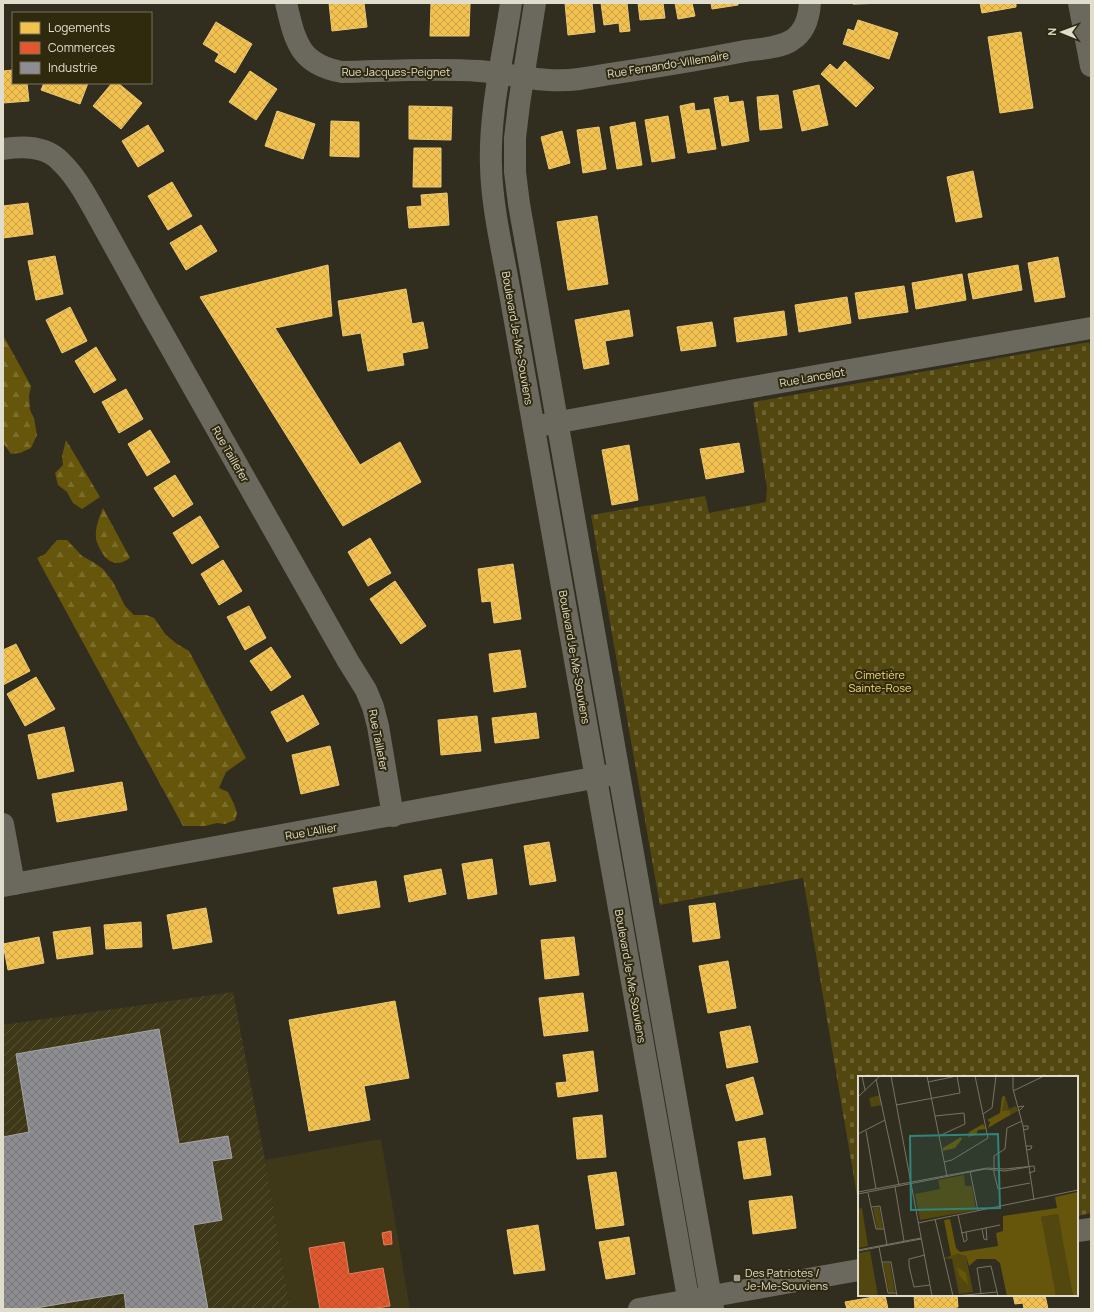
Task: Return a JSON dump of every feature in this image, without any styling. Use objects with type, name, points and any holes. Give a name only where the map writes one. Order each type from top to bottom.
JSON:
[{"type":"street","name":"Rue Jacques-Peignet","points":[[286,3],[298,46],[303,54],[324,68],[342,72],[456,70],[500,73]]},
{"type":"street","name":"Boulevard Je-Me-Souviens","points":[[511,3],[492,137],[492,182],[508,282],[690,1305]]},
{"type":"street","name":"Boulevard Je-Me-Souviens","points":[[535,3],[515,138],[517,189],[521,219],[712,1302]]},
{"type":"street","name":"Rue Fernando-Villemaire","points":[[500,73],[557,81],[574,80],[721,56],[788,43],[800,34],[808,18],[810,3]]},
{"type":"street","points":[[1079,3],[1091,66]]},
{"type":"street","name":"Rue Taillefer","points":[[3,149],[28,148],[54,155],[69,171],[91,205],[366,690],[377,720],[393,816]]},
{"type":"street","name":"Rue Lancelot","points":[[534,427],[1091,328]]},
{"type":"street","name":"Rue L'Allier","points":[[9,885],[393,816],[619,773]]},
{"type":"street","points":[[3,824],[9,885]]},
{"type":"street","points":[[1078,1232],[1091,1229]]},
{"type":"street","points":[[639,1309],[712,1302],[858,1270]]},
{"type":"shaded area","points":[[233,992],[265,1160],[290,1309],[3,1309],[3,1025]]},
{"type":"shaded area","points":[[381,1139],[410,1309],[290,1309],[265,1160]]},
{"type":"green space","points":[[3,335],[31,386],[29,396],[30,410],[34,418],[37,435],[31,448],[20,453],[11,454],[3,443]]},
{"type":"green space","name":"Cimetière Sainte-Rose","points":[[1089,342],[1091,347],[1091,1213],[1078,1216],[1078,1076],[858,1076],[858,1201],[803,878],[660,905],[591,515],[705,496],[709,513],[766,502],[767,488],[753,402]]},
{"type":"green space","points":[[66,440],[100,497],[82,509],[73,503],[67,492],[58,485],[55,473],[63,465],[62,456]]},
{"type":"green space","points":[[103,508],[130,558],[120,563],[108,560],[102,552],[96,539],[97,526]]},
{"type":"green space","points":[[57,540],[67,540],[82,556],[103,569],[113,582],[125,606],[134,615],[146,615],[154,618],[166,635],[189,651],[246,758],[226,772],[219,788],[228,792],[234,804],[237,813],[235,820],[225,824],[217,823],[205,826],[183,826],[37,558],[45,554]]},
{"type":"building: Logements","points":[[329,3],[364,3],[367,27],[332,31]]},
{"type":"building: Logements","points":[[431,3],[470,4],[469,36],[430,36]]},
{"type":"building: Logements","points":[[565,3],[592,3],[595,32],[568,35]]},
{"type":"building: Logements","points":[[601,3],[627,3],[630,31],[620,32],[619,23],[604,25]]},
{"type":"building: Logements","points":[[638,3],[663,3],[665,18],[640,20]]},
{"type":"building: Logements","points":[[675,3],[692,3],[695,16],[678,19]]},
{"type":"building: Logements","points":[[711,3],[738,3],[738,5],[712,9]]},
{"type":"building: Logements","points":[[853,3],[887,3],[853,4]]},
{"type":"building: Logements","points":[[980,3],[1016,3],[1016,7],[982,13]]},
{"type":"building: Logements","points":[[858,20],[898,33],[889,59],[843,44],[848,29],[854,31]]},
{"type":"building: Logements","points":[[216,22],[252,44],[235,73],[215,61],[219,54],[203,44]]},
{"type":"building: Logements","points":[[1021,32],[1033,108],[1000,113],[988,37]]},
{"type":"building: Logements","points":[[845,61],[874,88],[856,107],[821,74],[830,64],[837,70]]},
{"type":"building: Logements","points":[[12,70],[12,84],[27,84],[29,101],[3,103],[3,71]]},
{"type":"building: Logements","points":[[250,71],[277,89],[256,120],[229,102]]},
{"type":"building: Logements","points":[[44,84],[88,84],[80,104],[41,90]]},
{"type":"building: Logements","points":[[111,84],[119,84],[142,103],[121,129],[93,106]]},
{"type":"building: Logements","points":[[819,85],[828,125],[802,131],[793,91]]},
{"type":"building: Logements","points":[[778,95],[782,128],[760,130],[757,97]]},
{"type":"building: Logements","points":[[728,96],[729,103],[743,101],[749,141],[722,146],[714,98]]},
{"type":"building: Logements","points":[[694,103],[695,111],[709,109],[716,149],[688,153],[680,106]]},
{"type":"building: Logements","points":[[409,106],[452,107],[451,140],[409,139]]},
{"type":"building: Logements","points":[[277,111],[315,124],[303,159],[265,146]]},
{"type":"building: Logements","points":[[668,116],[675,158],[652,162],[645,120]]},
{"type":"building: Logements","points":[[331,121],[359,122],[359,157],[330,156]]},
{"type":"building: Logements","points":[[635,122],[642,165],[617,169],[610,127]]},
{"type":"building: Logements","points":[[148,125],[164,151],[138,167],[122,141]]},
{"type":"building: Logements","points":[[599,127],[606,169],[583,173],[577,130]]},
{"type":"building: Logements","points":[[562,131],[570,163],[549,169],[541,137]]},
{"type":"building: Logements","points":[[414,148],[441,148],[441,187],[413,187]]},
{"type":"building: Logements","points":[[973,171],[982,217],[956,222],[947,177]]},
{"type":"building: Logements","points":[[172,182],[192,216],[168,230],[148,196]]},
{"type":"building: Logements","points":[[447,193],[449,225],[409,228],[407,207],[422,206],[421,195]]},
{"type":"building: Logements","points":[[28,203],[33,234],[3,238],[3,206]]},
{"type":"building: Logements","points":[[597,216],[608,284],[568,290],[557,222]]},
{"type":"building: Logements","points":[[201,225],[217,251],[186,270],[170,243]]},
{"type":"building: Logements","points":[[55,256],[63,294],[36,300],[28,261]]},
{"type":"building: Logements","points":[[1058,257],[1065,297],[1035,302],[1028,263]]},
{"type":"building: Logements","points":[[328,265],[332,316],[275,328],[360,465],[400,442],[421,482],[343,526],[200,297]]},
{"type":"building: Logements","points":[[1018,265],[1022,290],[973,299],[968,274]]},
{"type":"building: Logements","points":[[962,274],[966,300],[916,309],[912,283]]},
{"type":"building: Logements","points":[[904,286],[908,312],[859,319],[855,293]]},
{"type":"building: Logements","points":[[406,289],[412,324],[423,322],[428,348],[402,353],[404,365],[368,371],[361,333],[343,336],[338,301]]},
{"type":"building: Logements","points":[[847,297],[851,323],[799,332],[795,305]]},
{"type":"building: Logements","points":[[70,307],[87,341],[62,353],[46,320]]},
{"type":"building: Logements","points":[[629,310],[633,336],[605,341],[609,364],[584,369],[575,320]]},
{"type":"building: Logements","points":[[784,311],[787,335],[737,342],[734,318]]},
{"type":"building: Logements","points":[[712,322],[716,346],[681,351],[677,327]]},
{"type":"building: Logements","points":[[96,347],[116,380],[94,393],[75,361]]},
{"type":"building: Logements","points":[[126,389],[143,419],[119,433],[102,402]]},
{"type":"building: Logements","points":[[150,430],[170,462],[147,476],[128,444]]},
{"type":"building: Logements","points":[[739,443],[744,472],[706,479],[700,449]]},
{"type":"building: Logements","points":[[629,445],[638,500],[612,505],[602,450]]},
{"type":"building: Logements","points":[[175,475],[193,504],[173,517],[154,488]]},
{"type":"building: Logements","points":[[200,516],[219,547],[192,564],[173,533]]},
{"type":"building: Logements","points":[[370,538],[391,573],[368,586],[348,552]]},
{"type":"building: Logements","points":[[223,560],[242,591],[219,605],[201,574]]},
{"type":"building: Logements","points":[[513,564],[521,619],[494,623],[491,601],[482,602],[478,569]]},
{"type":"building: Logements","points":[[395,581],[426,626],[401,644],[370,599]]},
{"type":"building: Logements","points":[[249,606],[266,638],[245,650],[227,617]]},
{"type":"building: Logements","points":[[16,644],[30,671],[3,685],[3,650]]},
{"type":"building: Logements","points":[[271,647],[291,677],[271,691],[250,661]]},
{"type":"building: Logements","points":[[520,650],[526,687],[494,692],[489,654]]},
{"type":"building: Logements","points":[[36,677],[55,709],[25,726],[7,694]]},
{"type":"building: Logements","points":[[303,695],[319,724],[287,742],[271,712]]},
{"type":"building: Logements","points":[[536,713],[539,738],[495,743],[492,718]]},
{"type":"building: Logements","points":[[477,716],[481,751],[441,755],[438,720]]},
{"type":"building: Logements","points":[[64,727],[74,771],[38,779],[28,735]]},
{"type":"building: Logements","points":[[330,746],[339,785],[301,794],[292,755]]},
{"type":"building: Logements","points":[[122,782],[127,810],[57,822],[52,794]]},
{"type":"building: Logements","points":[[549,842],[556,881],[530,885],[524,846]]},
{"type":"building: Logements","points":[[492,859],[497,894],[468,899],[462,864]]},
{"type":"building: Logements","points":[[441,869],[446,894],[409,902],[404,876]]},
{"type":"building: Logements","points":[[376,881],[380,907],[338,914],[333,888]]},
{"type":"building: Logements","points":[[715,903],[720,938],[693,942],[689,906]]},
{"type":"building: Logements","points":[[206,908],[212,942],[173,949],[167,915]]},
{"type":"building: Logements","points":[[141,922],[142,947],[106,949],[104,925]]},
{"type":"building: Logements","points":[[90,927],[93,954],[57,959],[53,932]]},
{"type":"building: Logements","points":[[39,937],[44,963],[8,970],[3,944]]},
{"type":"building: Logements","points":[[574,937],[579,975],[545,979],[541,940]]},
{"type":"building: Logements","points":[[728,961],[736,1008],[708,1013],[699,966]]},
{"type":"building: Logements","points":[[583,993],[588,1031],[544,1036],[539,998]]},
{"type":"building: Logements","points":[[395,1001],[409,1078],[364,1086],[370,1120],[309,1131],[289,1020]]},
{"type":"building: Logements","points":[[750,1026],[758,1062],[727,1068],[720,1032]]},
{"type":"building: Logements","points":[[593,1051],[598,1091],[558,1097],[556,1083],[567,1082],[563,1055]]},
{"type":"building: Logements","points":[[753,1077],[763,1114],[736,1121],[726,1085]]},
{"type":"building: Logements","points":[[602,1115],[606,1157],[577,1159],[573,1118]]},
{"type":"building: Logements","points":[[765,1138],[771,1175],[744,1179],[738,1142]]},
{"type":"building: Logements","points":[[616,1172],[624,1225],[596,1229],[588,1176]]},
{"type":"building: Logements","points":[[792,1196],[796,1228],[753,1234],[749,1201]]},
{"type":"building: Logements","points":[[538,1225],[545,1270],[514,1274],[507,1230]]},
{"type":"building: Logements","points":[[629,1237],[635,1274],[606,1279],[599,1242]]},
{"type":"building: Logements","points":[[885,1296],[888,1309],[847,1309],[845,1302]]},
{"type":"building: Logements","points":[[914,1296],[957,1296],[958,1307],[941,1309],[915,1309]]},
{"type":"building: Logements","points":[[1013,1296],[1045,1296],[1048,1309],[1024,1309],[1023,1303],[1015,1304]]},
{"type":"building: Commerces","points":[[391,1231],[392,1244],[384,1245],[382,1233]]},
{"type":"building: Commerces","points":[[344,1242],[349,1274],[383,1268],[390,1306],[370,1309],[320,1309],[309,1248]]},
{"type":"building: Industrie","points":[[159,1029],[179,1144],[228,1136],[232,1158],[212,1161],[222,1220],[193,1225],[208,1309],[126,1309],[124,1293],[30,1309],[3,1309],[3,1137],[29,1132],[16,1054]]},
{"type":"place","name":"Des Patriotes / Je-Me-Souviens","points":[[737,1278]]}]
